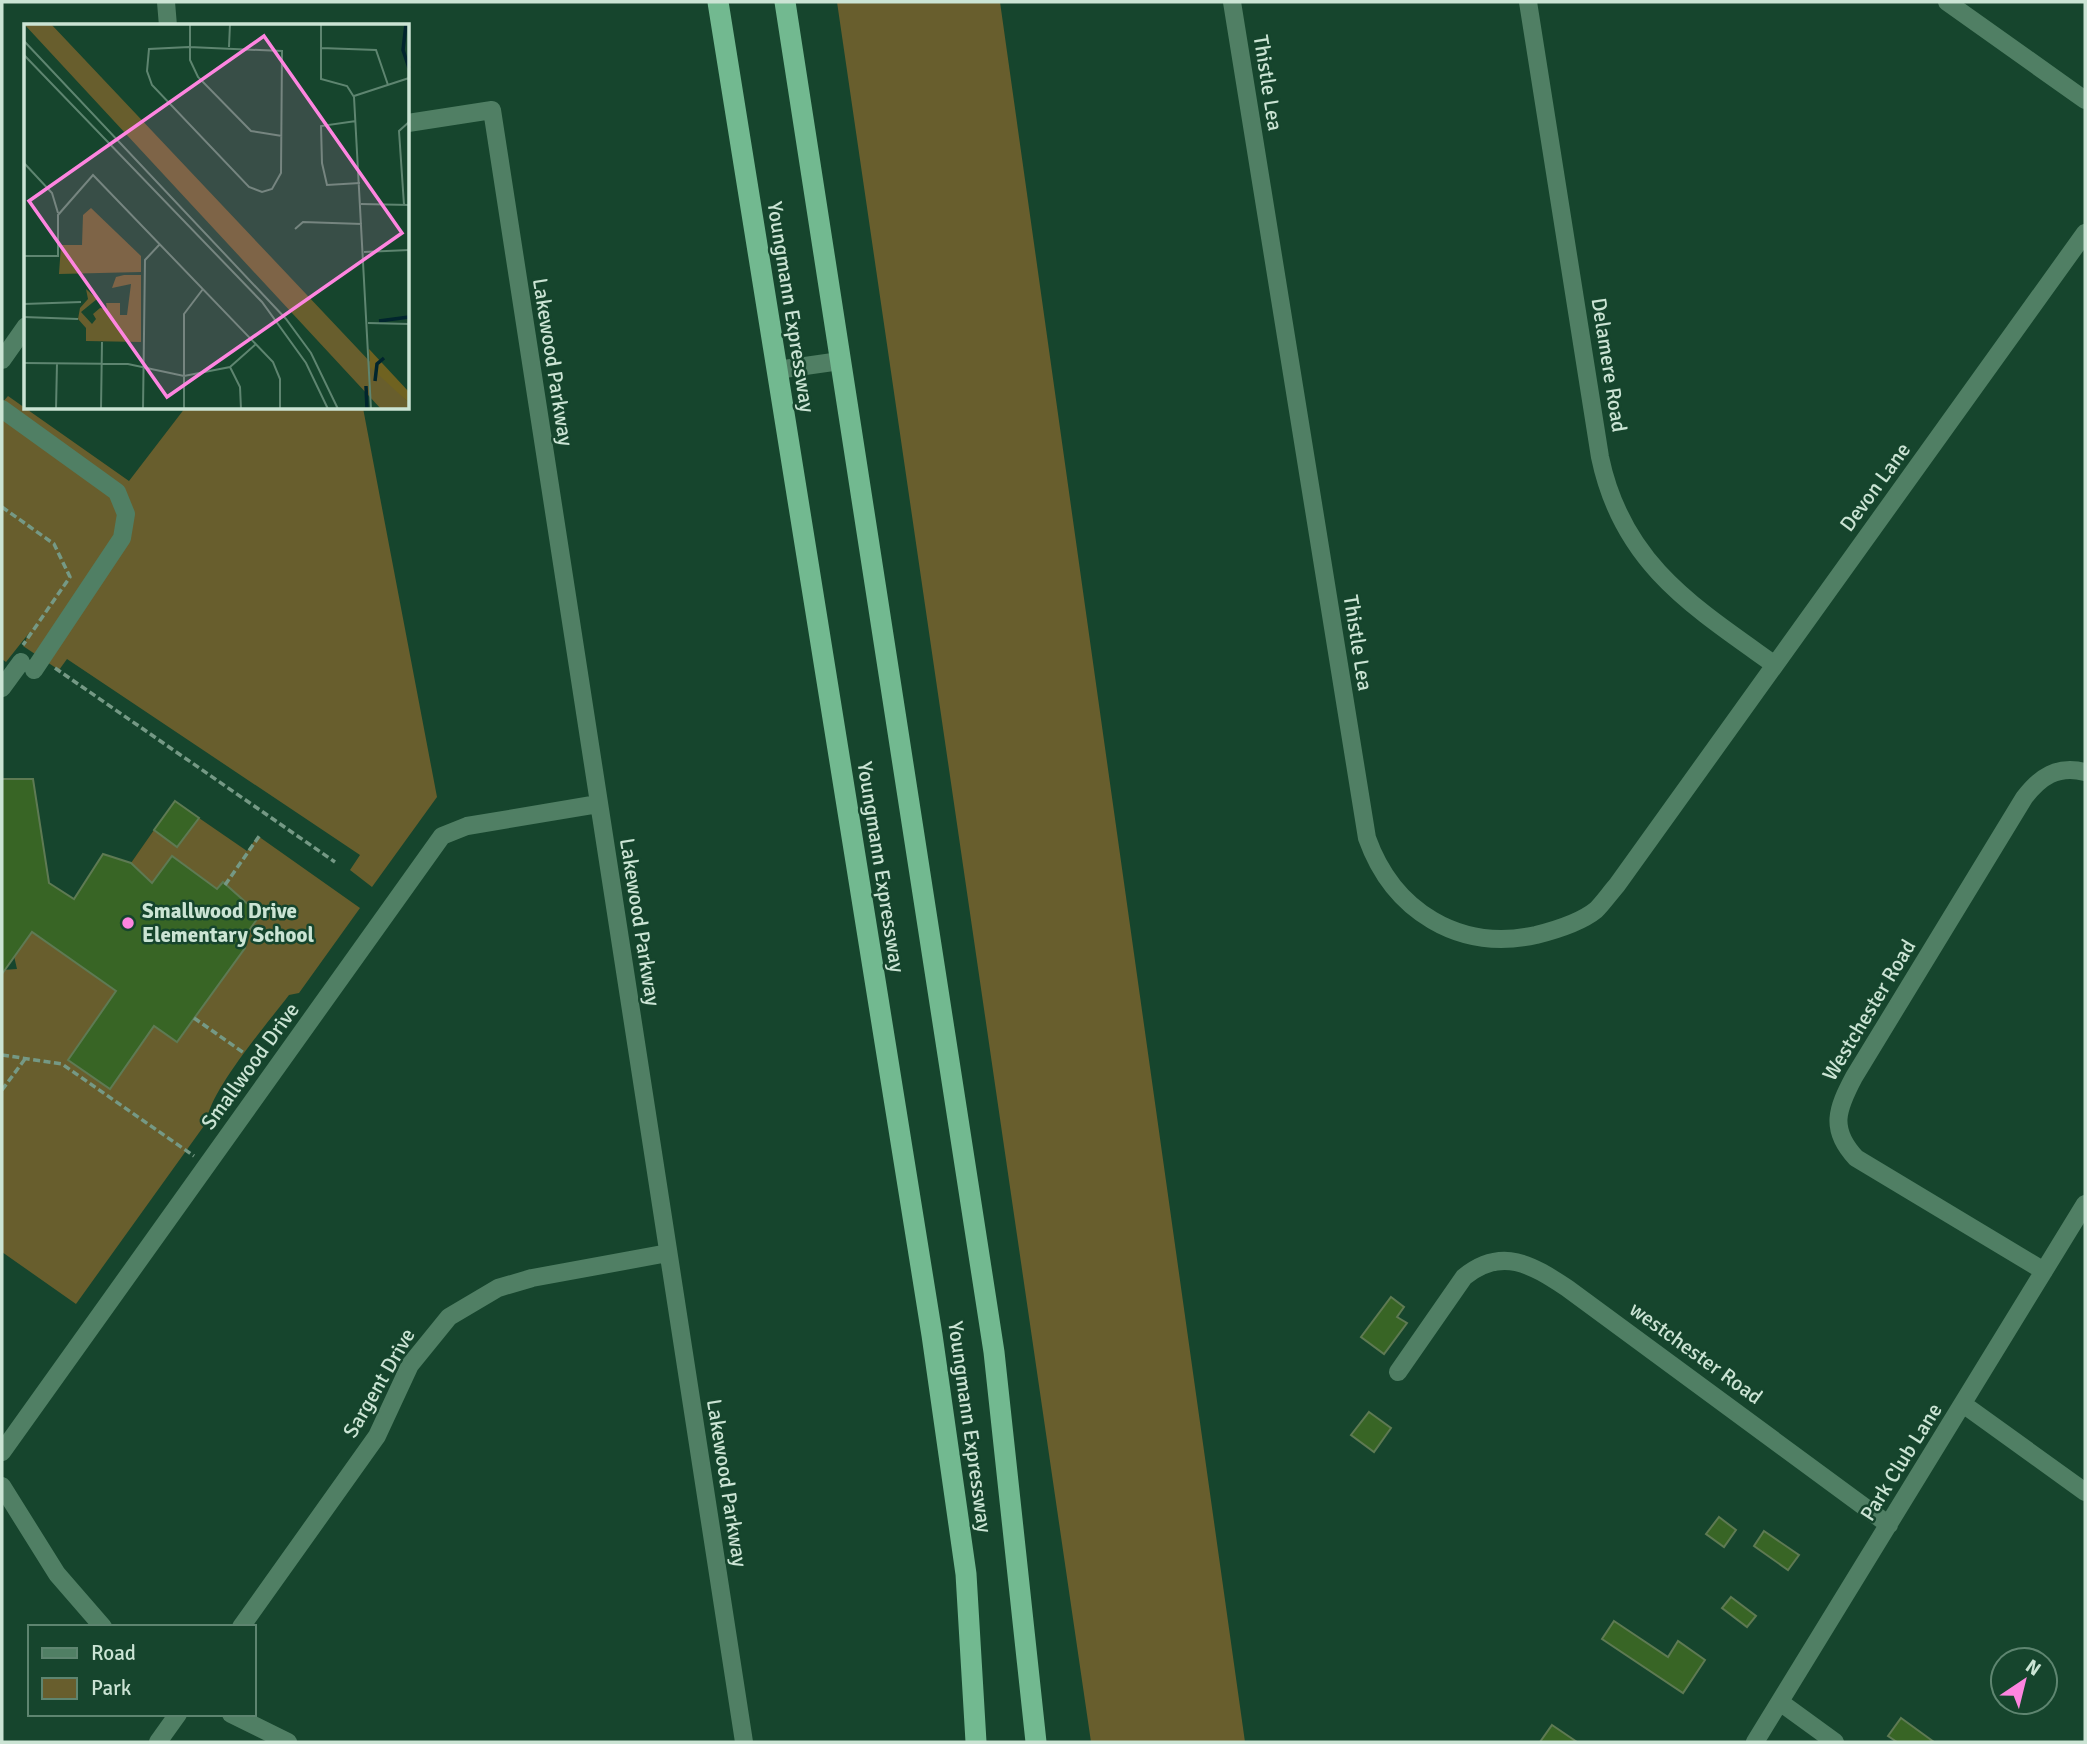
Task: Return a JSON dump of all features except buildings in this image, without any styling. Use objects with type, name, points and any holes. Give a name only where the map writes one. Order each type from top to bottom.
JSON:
[{"type":"highway","name":"Youngmann Expressway","points":[[718,2],[934,1348],[966,1574],[976,1742]]},
{"type":"highway","name":"Youngmann Expressway","points":[[785,2],[994,1352],[1036,1742]]},
{"type":"street","points":[[166,2],[168,24]]},
{"type":"street","name":"Thistle Lea","points":[[1232,2],[1367,838],[1388,881],[1424,917],[1468,936],[1496,940],[1548,932],[1581,920],[1596,909],[1702,767]]},
{"type":"street","name":"Delamere Road","points":[[1528,2],[1600,457],[1615,509],[1641,554],[1660,576],[1696,609],[1775,665]]},
{"type":"street","points":[[1947,2],[2085,100]]},
{"type":"street","name":"Lakewood Parkway","points":[[410,123],[492,110],[744,1742]]},
{"type":"street","name":"Devon Lane","points":[[1702,767],[2085,233]]},
{"type":"street","points":[[2,360],[24,329]]},
{"type":"street","points":[[777,370],[840,361]]},
{"type":"street","points":[[2,409],[117,492],[125,514],[122,538],[32,663],[2,688]]},
{"type":"street","name":"Westchester Road","points":[[2045,1271],[1870,1169],[1845,1146],[1838,1120],[1841,1103],[1854,1077],[2024,798],[2038,780],[2050,773],[2066,770],[2085,772]]},
{"type":"street","name":"Smallwood Drive","points":[[2,1452],[443,836],[467,826],[598,804]]},
{"type":"street","name":"Park Club Lane","points":[[1755,1742],[2085,1205]]},
{"type":"street","name":"Sargent Drive","points":[[242,1625],[377,1436],[410,1366],[449,1317],[498,1288],[532,1278],[668,1253]]},
{"type":"street","name":"westchester Road","points":[[1398,1372],[1464,1277],[1478,1266],[1509,1259],[1539,1269],[1779,1441],[1889,1525]]},
{"type":"street","points":[[1963,1404],[2085,1492]]},
{"type":"street","points":[[2,1486],[57,1574],[101,1625]]},
{"type":"street","points":[[1780,1702],[1835,1742]]},
{"type":"street","points":[[158,1742],[177,1716]]},
{"type":"street","points":[[235,1716],[288,1742]]},
{"type":"path","points":[[2,507],[54,544],[70,577],[24,640],[23,646],[32,663],[335,862]]},
{"type":"path","points":[[225,885],[260,835]]},
{"type":"path","points":[[194,1018],[244,1053]]},
{"type":"path","points":[[2,1055],[62,1064],[207,1165]]},
{"type":"path","points":[[2,1090],[24,1059]]},
{"type":"green space","points":[[837,2],[1000,2],[1245,1742],[1091,1742]]},
{"type":"green space","points":[[8,396],[24,410],[28,410],[129,481],[183,410],[363,410],[437,797],[372,887],[350,870],[360,855],[67,659],[59,670],[23,646],[29,633],[6,662],[2,659],[2,403]]},
{"type":"green space","points":[[199,818],[247,851],[258,836],[360,908],[299,993],[289,995],[228,1076],[210,1109],[206,1123],[76,1304],[2,1252],[2,970],[17,969],[14,956],[32,932],[116,991],[68,1060],[110,1089],[154,1026],[177,1042],[244,948],[240,943],[260,915],[223,883],[217,889],[173,856],[152,883],[131,863],[154,830],[177,847]]},
{"type":"place","name":"Smallwood Drive Elementary School","points":[[128,923]]}]
